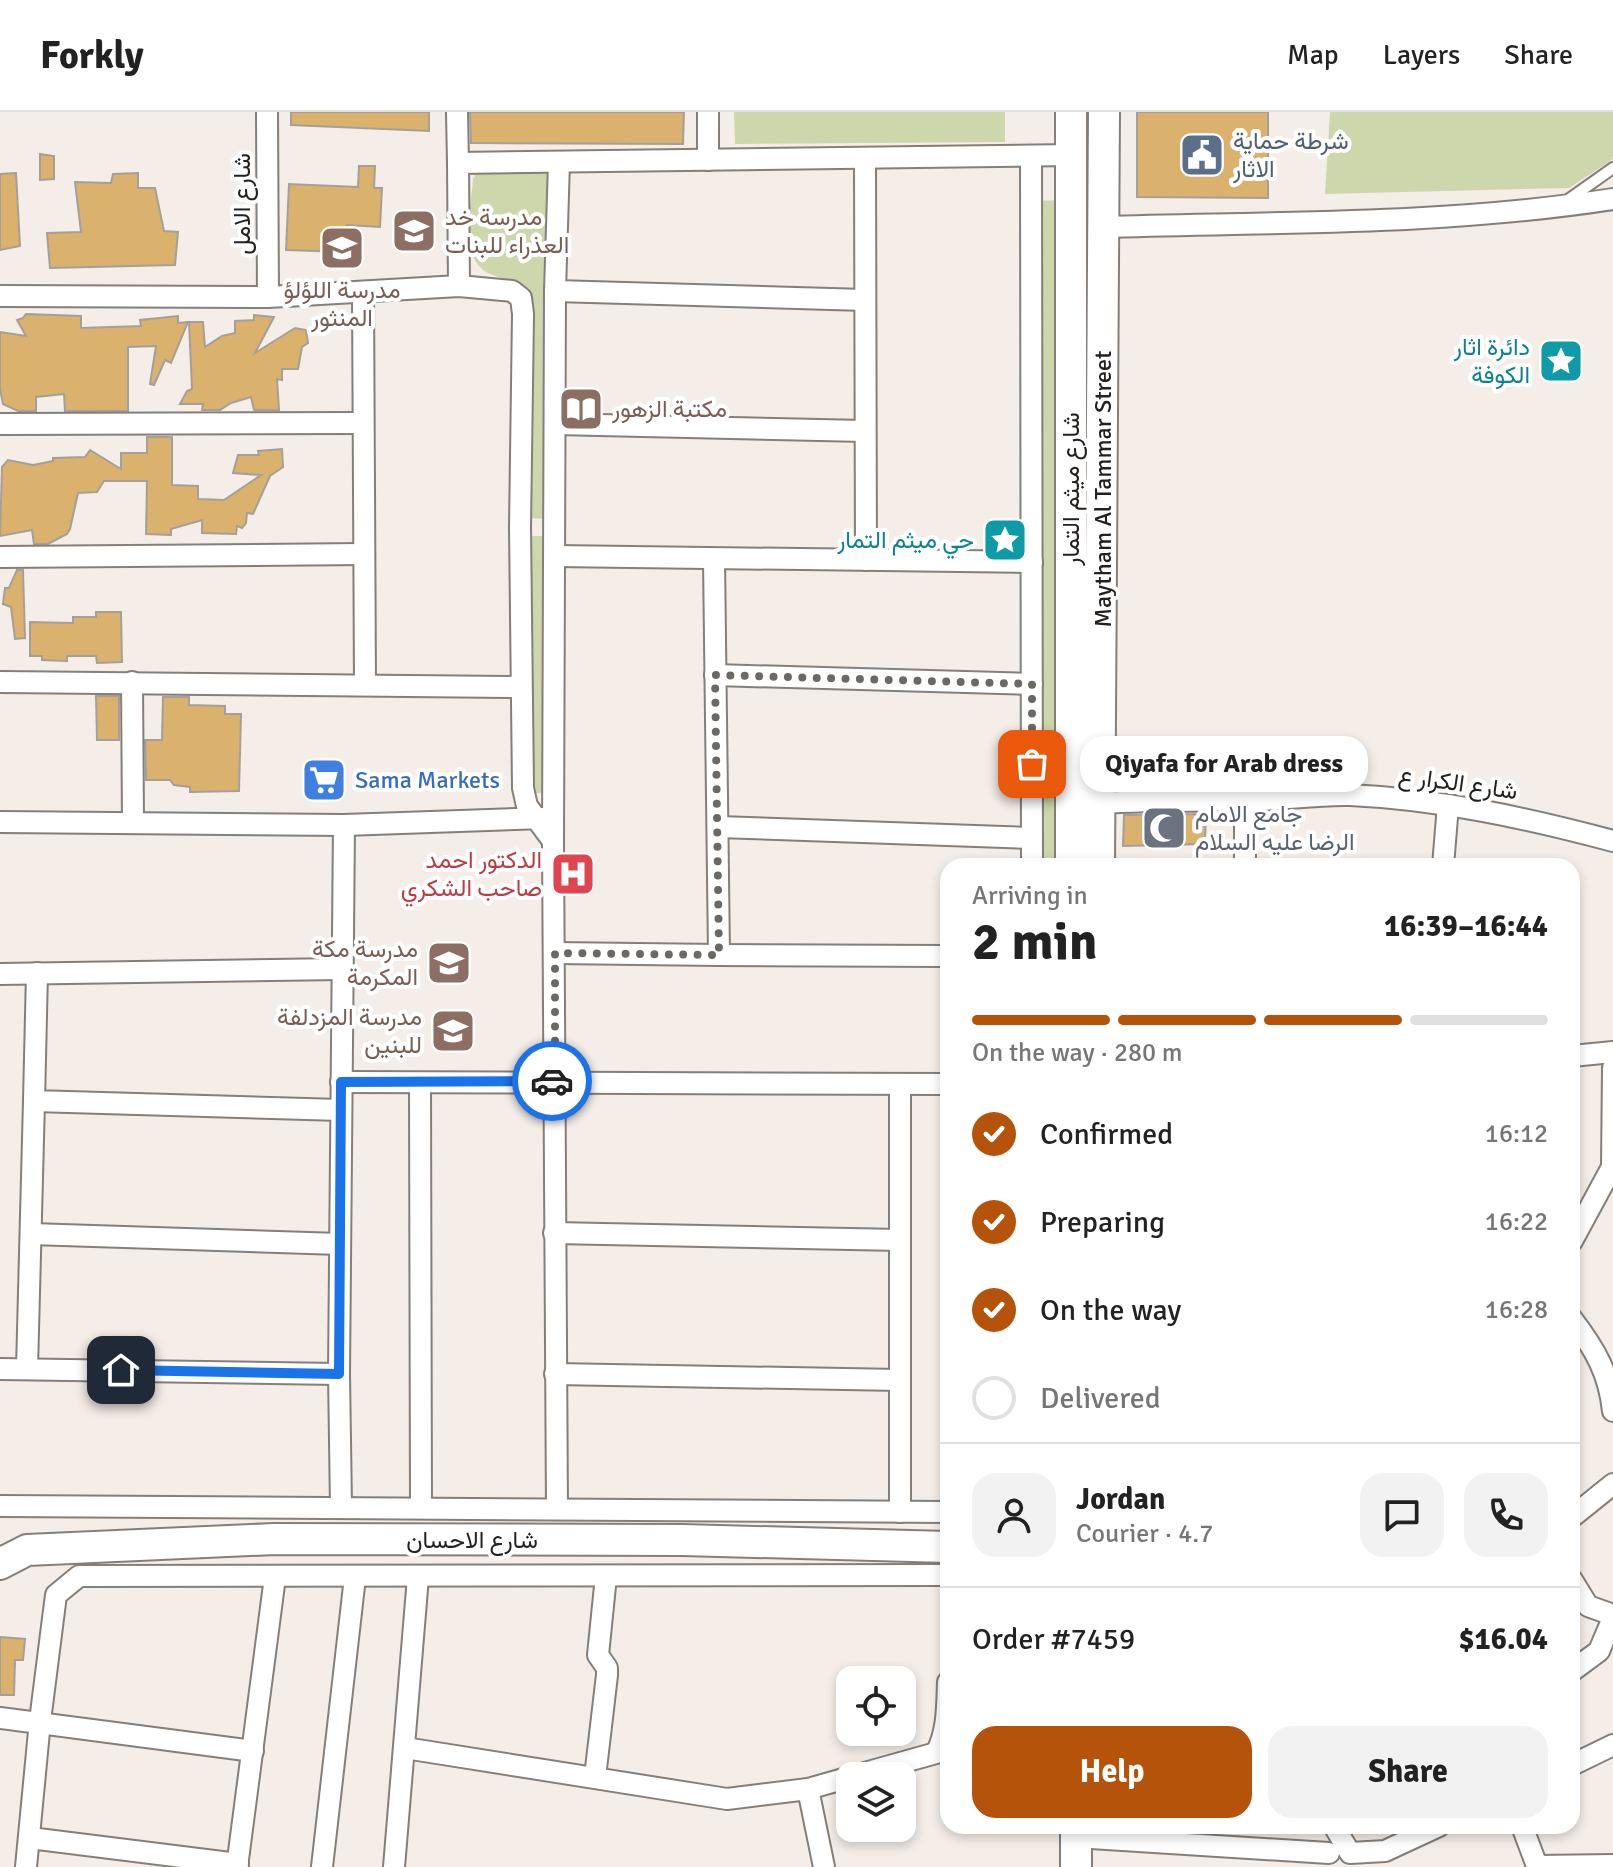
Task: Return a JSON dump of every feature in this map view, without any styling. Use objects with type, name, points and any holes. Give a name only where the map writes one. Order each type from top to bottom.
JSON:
[{"type":"street","name":"شارع الامل","points":[[267,112],[268,297]]},
{"type":"street","points":[[457,112],[459,286]]},
{"type":"street","points":[[708,112],[708,160]]},
{"type":"street","name":"شارع ميثم التمار","points":[[1071,112],[1071,858]]},
{"type":"street","name":"Maytham Al Tammar Street","points":[[1099,858],[1104,112]]},
{"type":"street","points":[[458,163],[1071,155]]},
{"type":"street","points":[[1031,156],[1032,858]]},
{"type":"street","points":[[865,158],[866,560]]},
{"type":"street","points":[[557,1509],[553,841],[544,818],[555,556],[555,291],[559,162]]},
{"type":"street","points":[[1104,227],[1467,216],[1613,199]]},
{"type":"street","points":[[0,296],[268,297],[459,286],[507,289],[521,298],[523,788],[527,806],[544,818]]},
{"type":"street","points":[[555,291],[865,300]]},
{"type":"street","points":[[363,293],[365,684]]},
{"type":"street","points":[[0,424],[363,423]]},
{"type":"street","points":[[555,424],[865,431]]},
{"type":"street","points":[[520,527],[555,528]]},
{"type":"street","points":[[0,557],[364,554]]},
{"type":"street","points":[[555,556],[1032,562]]},
{"type":"street","points":[[714,559],[719,955]]},
{"type":"street","points":[[715,675],[1032,684]]},
{"type":"street","points":[[0,682],[521,687]]},
{"type":"street","points":[[132,682],[133,822]]},
{"type":"street","name":"شارع الكرار ع","points":[[1101,803],[1349,795],[1448,805],[1524,818],[1613,841]]},
{"type":"street","points":[[1245,800],[1245,858]]},
{"type":"street","points":[[1444,858],[1448,805]]},
{"type":"street","points":[[0,822],[344,825],[544,818]]},
{"type":"street","points":[[341,1507],[339,1374],[344,825]]},
{"type":"street","points":[[718,827],[1032,838]]},
{"type":"street","points":[[555,953],[940,956]]},
{"type":"street","points":[[0,974],[342,969]]},
{"type":"street","points":[[27,1369],[37,973]]},
{"type":"street","points":[[1580,1055],[1613,1052]]},
{"type":"street","points":[[1580,1227],[1613,1169],[1613,1068]]},
{"type":"street","points":[[341,1082],[940,1084]]},
{"type":"street","points":[[420,1084],[421,1508]]},
{"type":"street","points":[[900,1084],[900,1512]]},
{"type":"street","points":[[34,1101],[341,1110]]},
{"type":"street","points":[[554,1233],[900,1240]]},
{"type":"street","points":[[31,1234],[340,1244]]},
{"type":"street","points":[[1580,1329],[1596,1350],[1612,1397],[1613,1411]]},
{"type":"street","points":[[0,1369],[339,1374]]},
{"type":"street","points":[[555,1374],[900,1380]]},
{"type":"street","points":[[1580,1509],[1611,1480]]},
{"type":"street","points":[[0,1506],[940,1512]]},
{"type":"street","name":"شارع الاحسان","points":[[0,1564],[27,1550],[274,1539],[666,1540],[940,1547]]},
{"type":"street","points":[[26,1867],[56,1595],[79,1576],[940,1575]]},
{"type":"street","points":[[595,1777],[607,1675],[607,1668],[598,1655],[606,1576]]},
{"type":"street","points":[[30,1838],[238,1866],[275,1577]]},
{"type":"street","points":[[322,1867],[355,1577]]},
{"type":"street","points":[[394,1867],[418,1577]]},
{"type":"street","points":[[1580,1593],[1588,1606],[1613,1617],[1599,1651],[1580,1665]]},
{"type":"street","points":[[0,1718],[253,1751]]},
{"type":"street","points":[[1580,1761],[1613,1745]]},
{"type":"street","points":[[904,1762],[936,1753],[940,1747]]},
{"type":"street","points":[[405,1748],[727,1799],[808,1789],[836,1781]]},
{"type":"street","points":[[808,1789],[824,1867]]},
{"type":"street","points":[[1076,1843],[1328,1860],[1332,1834]]},
{"type":"street","points":[[1338,1834],[1350,1853],[1385,1851],[1422,1834]]},
{"type":"street","points":[[1525,1834],[1537,1866],[1613,1865]]},
{"type":"lane","points":[[1557,207],[1613,168]]},
{"type":"green space","points":[[734,112],[1005,112],[1005,142],[735,144]]},
{"type":"green space","points":[[1330,112],[1613,112],[1613,159],[1569,188],[1325,194]]},
{"type":"green space","points":[[547,171],[552,178],[549,519],[525,518],[523,288],[479,266],[473,256],[469,231],[473,179],[477,172]]},
{"type":"green space","points":[[1065,200],[1066,858],[1037,858],[1037,201]]},
{"type":"green space","points":[[526,536],[548,536],[550,793],[528,793]]},
{"type":"building","points":[[291,112],[429,112],[429,131],[291,125]]},
{"type":"building","points":[[470,112],[684,112],[683,144],[471,143]]},
{"type":"building","name":"شرطة حماية الاثار","points":[[1137,112],[1268,112],[1268,198],[1137,197]]},
{"type":"building","points":[[40,154],[54,156],[54,179],[40,180]]},
{"type":"building","points":[[359,166],[375,166],[374,188],[382,188],[380,227],[347,225],[346,252],[286,250],[289,184],[358,187]]},
{"type":"building","points":[[16,173],[20,246],[0,250],[0,174]]},
{"type":"building","points":[[138,173],[138,188],[155,188],[164,231],[178,232],[175,265],[50,268],[47,233],[81,232],[75,182],[111,183],[113,174]]},
{"type":"building","points":[[26,314],[81,316],[81,328],[141,326],[140,320],[178,316],[178,323],[188,322],[171,363],[165,360],[154,385],[150,384],[156,346],[128,347],[128,411],[65,411],[64,394],[36,397],[36,411],[18,411],[3,404],[0,332],[26,336],[17,320]]},
{"type":"building","points":[[254,315],[274,317],[255,353],[295,328],[306,330],[308,343],[302,347],[298,369],[282,369],[282,380],[277,379],[279,410],[254,410],[251,397],[220,410],[202,410],[203,404],[180,404],[187,391],[192,389],[189,322],[203,322],[205,347],[222,336],[235,333],[235,321],[254,320]]},
{"type":"building","points":[[147,437],[172,437],[172,485],[198,486],[198,499],[224,500],[261,475],[233,473],[238,455],[259,455],[258,451],[282,449],[283,467],[270,476],[253,514],[247,513],[246,523],[242,528],[237,526],[236,534],[202,533],[202,520],[171,529],[171,535],[146,534],[147,481],[104,481],[97,492],[78,493],[67,534],[48,544],[34,544],[32,530],[0,536],[2,467],[8,460],[33,465],[53,461],[53,458],[85,457],[90,450],[121,469],[121,453],[147,453]]},
{"type":"building","points":[[17,570],[23,570],[25,638],[15,639],[11,607],[3,604],[5,588],[9,588]]},
{"type":"building","points":[[96,612],[121,612],[122,662],[97,663],[96,656],[67,656],[67,661],[30,656],[30,622],[73,623],[73,617],[96,617]]},
{"type":"building","points":[[96,696],[119,696],[119,740],[97,740]]},
{"type":"building","points":[[163,697],[189,697],[189,705],[225,706],[225,714],[241,714],[239,791],[190,792],[190,787],[174,785],[170,780],[146,780],[145,740],[162,740]]},
{"type":"building","name":"جامع الامام الرضا عليه السلام","points":[[1206,814],[1205,844],[1123,846],[1124,815]]},
{"type":"building","points":[[0,1637],[25,1639],[23,1660],[15,1660],[14,1695],[0,1695]]},
{"type":"way so far","points":[[552,1081],[555,1081],[555,953],[719,955],[715,675],[1032,684],[1032,764]]},
{"type":"place","name":"شرطة حماية الاثار","points":[[1202,155]]},
{"type":"place","name":"مدرسة خد العذراء للبنات","points":[[414,231]]},
{"type":"place","name":"مدرسة اللؤلؤ المنثور","points":[[342,248]]},
{"type":"place","name":"دائرة اثار الكوفة","points":[[1561,361]]},
{"type":"place","name":"مكتبة الزهور","points":[[581,409]]},
{"type":"place","name":"حي ميثم التمار","points":[[1005,540]]},
{"type":"place","name":"Qiyafa for Arab dress","points":[[1032,764]]},
{"type":"place","name":"Sama Markets","points":[[324,780]]},
{"type":"place","name":"جامع الامام الرضا عليه السلام","points":[[1164,828]]},
{"type":"place","name":"الدكتور احمد صاحب الشكري","points":[[573,874]]},
{"type":"place","name":"مدرسة مكة المكرمة","points":[[449,963]]},
{"type":"place","name":"مدرسة المزدلفة للبنين","points":[[453,1031]]},
{"type":"route","points":[[121,1370],[339,1374],[341,1082],[552,1081]]}]
